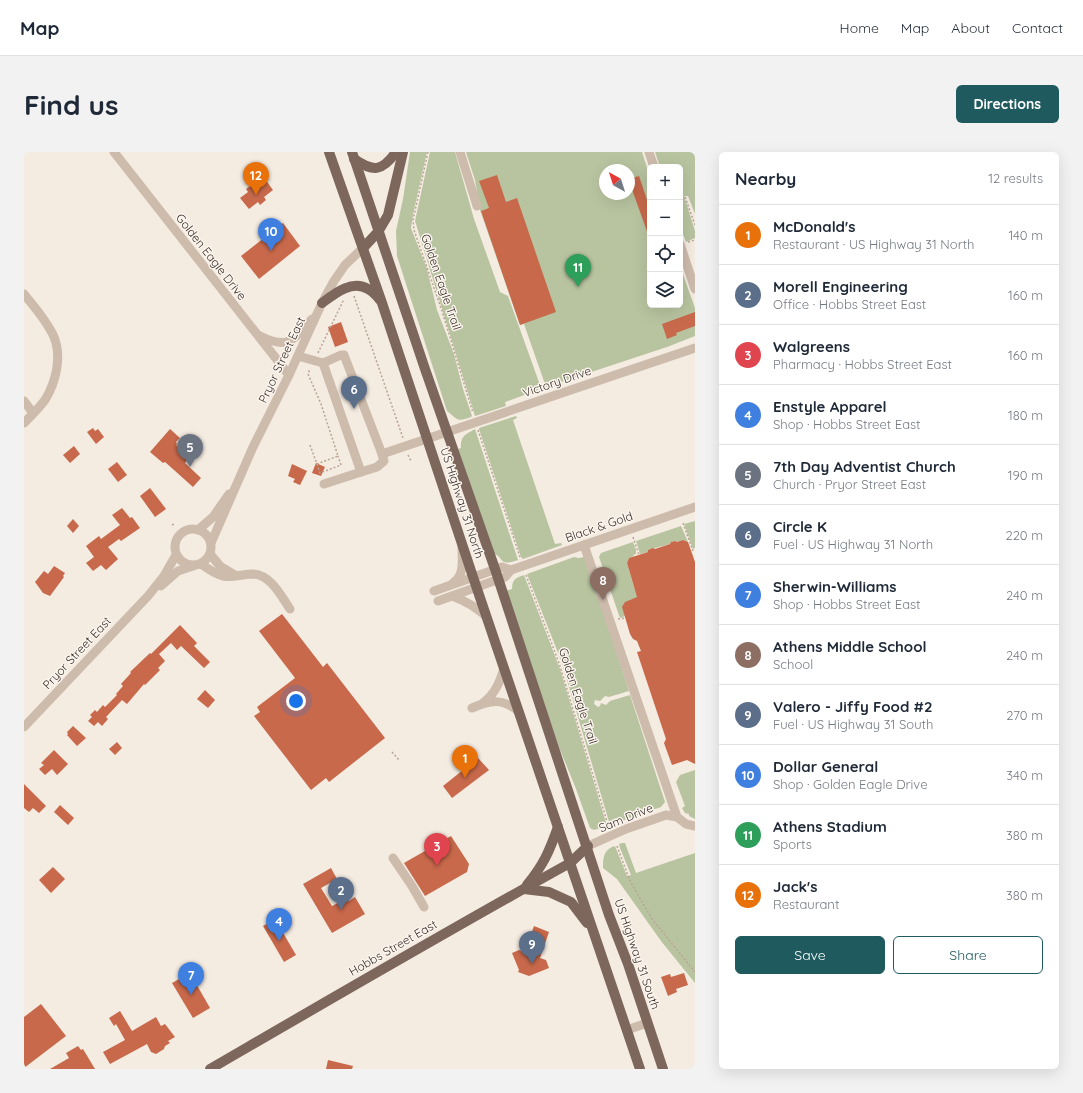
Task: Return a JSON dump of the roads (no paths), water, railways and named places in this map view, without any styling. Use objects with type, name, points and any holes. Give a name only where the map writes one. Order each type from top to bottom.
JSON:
[{"type":"main road","name":"US Highway 31 North","points":[[329,152],[381,300],[476,587],[570,863]]},
{"type":"main road","points":[[353,156],[369,168],[379,168],[389,162],[396,152]]},
{"type":"main road","points":[[363,248],[378,232],[388,215],[403,152]]},
{"type":"main road","name":"US Highway 31 North","points":[[353,156],[588,846]]},
{"type":"main road","points":[[322,303],[337,291],[355,286],[368,289],[381,300]]},
{"type":"main road","points":[[524,889],[540,868],[550,849],[558,827]]},
{"type":"main road","name":"Hobbs Street East","points":[[210,1069],[570,863],[588,846]]},
{"type":"main road","name":"US Highway 31 South","points":[[588,846],[609,915],[663,1069]]},
{"type":"main road","points":[[570,863],[640,1069]]},
{"type":"main road","points":[[524,889],[550,892],[571,902],[592,930]]},
{"type":"street","name":"Golden Eagle Drive","points":[[114,152],[289,375]]},
{"type":"street","points":[[460,152],[477,206]]},
{"type":"street","points":[[649,152],[653,164]]},
{"type":"street","name":"Pryor Street East","points":[[211,543],[253,447],[289,375],[322,303],[345,265],[363,248]]},
{"type":"street","points":[[683,253],[695,289]]},
{"type":"street","points":[[24,294],[43,318],[54,338],[58,356],[54,379],[45,400],[24,423]]},
{"type":"street","points":[[257,335],[273,343],[284,344],[295,338],[317,314]]},
{"type":"street","name":"Victory Drive","points":[[382,454],[695,348]]},
{"type":"street","points":[[298,356],[323,363],[341,355],[346,357],[384,461],[380,466],[324,484]]},
{"type":"street","points":[[323,363],[361,472]]},
{"type":"street","points":[[24,401],[33,413]]},
{"type":"street","name":"Pryor Street East","points":[[198,530],[213,517],[226,498],[233,491]]},
{"type":"street","name":"Black & Gold","points":[[434,591],[473,577],[496,574],[505,577],[511,570],[695,507]]},
{"type":"street","points":[[198,565],[206,560],[210,554],[211,543],[206,535],[198,530],[188,530],[179,535],[174,545],[176,555],[183,564],[198,565],[222,576],[253,574],[261,576],[274,586],[290,610]]},
{"type":"street","points":[[452,584],[461,574],[461,542]]},
{"type":"street","points":[[584,545],[677,817]]},
{"type":"street","points":[[210,554],[220,566],[238,576]]},
{"type":"street","name":"Pryor Street East","points":[[24,727],[148,596],[164,576],[176,555]]},
{"type":"street","name":"Pryor Street East","points":[[148,596],[178,571],[198,565]]},
{"type":"street","name":"Black & Gold","points":[[438,601],[476,587],[496,574]]},
{"type":"street","points":[[452,596],[470,604],[487,618]]},
{"type":"street","points":[[504,668],[496,689],[490,697],[476,706],[490,701],[500,702],[510,705],[518,711]]},
{"type":"street","name":"Sam Drive","points":[[588,846],[626,829],[666,815],[677,817],[686,824],[695,826]]},
{"type":"street","points":[[394,858],[424,907]]},
{"type":"street","points":[[627,1030],[648,1023]]},
{"type":"place","name":"Jack's","points":[[256,195]]},
{"type":"place","name":"Dollar General","points":[[271,251]]},
{"type":"place","name":"Athens Stadium","points":[[578,287]]},
{"type":"place","name":"Circle K","points":[[354,409]]},
{"type":"place","name":"7th Day Adventist Church","points":[[190,467]]},
{"type":"place","name":"Athens Middle School","points":[[603,600]]},
{"type":"place","name":"McDonald's","points":[[465,778]]},
{"type":"place","name":"Walgreens","points":[[437,866]]},
{"type":"place","name":"Morell Engineering","points":[[341,910]]},
{"type":"place","name":"Enstyle Apparel","points":[[279,941]]},
{"type":"place","name":"Valero - Jiffy Food #2","points":[[532,964]]},
{"type":"place","name":"Sherwin-Williams","points":[[191,995]]}]
